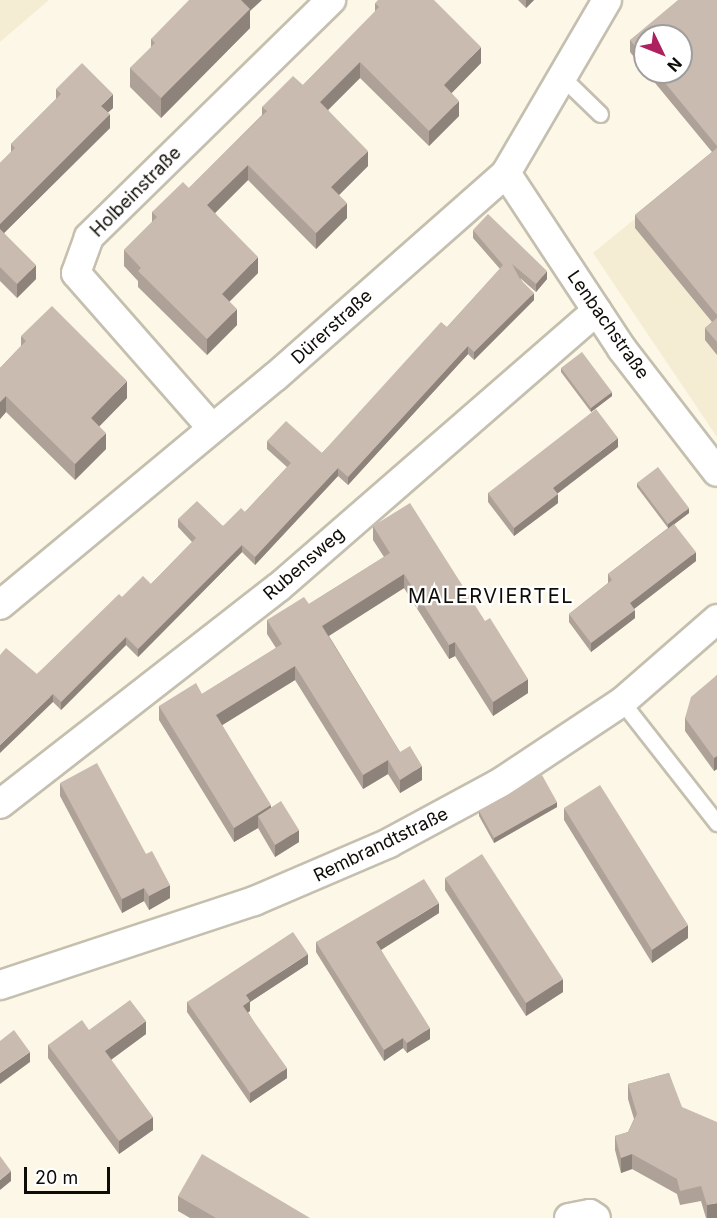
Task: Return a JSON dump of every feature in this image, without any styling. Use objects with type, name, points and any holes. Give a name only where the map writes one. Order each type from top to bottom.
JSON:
[{"type":"street","name":"Holbeinstraße","points":[[212,428],[76,273],[89,237],[331,0]]},
{"type":"street","name":"Dürerstraße","points":[[0,605],[212,428],[506,172],[607,0]]},
{"type":"street","name":"Lenbachstraße","points":[[506,172],[597,311],[717,472]]},
{"type":"street","name":"Rubensweg","points":[[0,804],[279,587],[597,311]]},
{"type":"street","name":"Rembrandtstraße","points":[[0,985],[102,954],[345,865],[491,789],[622,702],[717,619]]},
{"type":"street","points":[[569,1218],[590,1214],[596,1218]]},
{"type":"lane","points":[[562,77],[600,114]]},
{"type":"lane","points":[[622,702],[717,823]]},
{"type":"shaded area","points":[[0,0],[49,0],[0,42]]},
{"type":"shaded area","points":[[717,152],[717,437],[593,253]]},
{"type":"building","points":[[189,0],[241,0],[250,9],[161,98],[130,68],[155,43],[151,39]]},
{"type":"building","points":[[378,0],[434,0],[481,47],[444,85],[459,101],[429,131],[360,62],[320,102],[368,151],[331,187],[347,203],[316,233],[248,165],[207,205],[258,257],[222,294],[237,309],[207,339],[138,271],[141,268],[124,250],[157,217],[152,212],[183,182],[189,188],[267,111],[262,107],[293,76],[303,85],[379,7],[375,3]]},
{"type":"building","points":[[678,0],[717,0],[717,146],[666,84],[693,84],[693,24],[649,24]]},
{"type":"building","points":[[82,63],[113,94],[101,106],[110,114],[0,224],[0,163],[15,148],[11,144],[61,94],[56,89]]},
{"type":"building","points":[[717,148],[717,315],[635,215]]},
{"type":"building","points":[[488,214],[547,271],[536,284],[512,264],[520,279],[534,293],[474,352],[468,346],[348,477],[338,468],[255,557],[242,545],[138,649],[126,637],[61,702],[53,694],[0,745],[0,655],[6,648],[37,674],[119,594],[122,597],[143,576],[151,584],[196,538],[178,519],[197,501],[223,526],[241,508],[245,512],[291,463],[267,441],[286,421],[322,453],[441,322],[447,327],[503,265],[473,230]]},
{"type":"building","points":[[0,229],[36,265],[17,284],[0,267]]},
{"type":"building","points":[[52,306],[127,381],[91,418],[106,433],[75,464],[6,396],[0,402],[0,368],[26,341],[21,336]]},
{"type":"building","points":[[717,318],[717,342],[705,328]]},
{"type":"building","points":[[582,352],[612,392],[591,408],[561,368]]},
{"type":"building","points":[[596,409],[618,438],[553,488],[558,494],[514,528],[488,493]]},
{"type":"building","points":[[658,467],[689,508],[668,524],[637,483]]},
{"type":"building","points":[[410,503],[485,621],[490,618],[528,679],[493,702],[455,642],[449,645],[404,574],[322,626],[400,752],[410,746],[422,766],[400,780],[388,760],[363,775],[295,666],[216,715],[271,805],[234,828],[159,706],[196,683],[202,694],[282,644],[267,620],[304,597],[309,604],[390,553],[373,526]]},
{"type":"building","points":[[674,524],[696,552],[630,603],[635,610],[591,643],[569,614],[612,580],[608,574]]},
{"type":"building","points":[[717,675],[717,756],[714,758],[685,718],[691,697]]},
{"type":"building","points":[[97,763],[146,854],[152,851],[170,885],[149,896],[144,888],[122,899],[60,783]]},
{"type":"building","points":[[542,775],[557,802],[494,838],[479,811]]},
{"type":"building","points":[[600,785],[688,925],[652,950],[564,808]]},
{"type":"building","points":[[281,801],[299,830],[275,845],[258,816]]},
{"type":"building","points":[[482,854],[563,979],[526,1003],[445,878]]},
{"type":"building","points":[[424,879],[439,903],[376,942],[430,1028],[407,1043],[403,1038],[384,1050],[316,942]]},
{"type":"building","points":[[293,932],[308,954],[246,995],[250,1001],[243,1006],[287,1068],[250,1093],[187,1002]]},
{"type":"building","points":[[130,1000],[146,1021],[105,1051],[153,1117],[119,1141],[48,1045],[82,1020],[89,1030]]},
{"type":"building","points":[[14,1030],[30,1052],[0,1073],[0,1041]]},
{"type":"building","points":[[669,1073],[682,1107],[717,1122],[717,1203],[707,1205],[701,1186],[680,1191],[677,1179],[632,1154],[621,1158],[615,1136],[628,1132],[637,1114],[628,1084]]},
{"type":"building","points":[[202,1154],[310,1218],[216,1218],[178,1196]]},
{"type":"building","points":[[0,1156],[11,1171],[0,1180]]},
{"type":"district","name":"MALERVIERTEL","points":[[491,596]]}]
